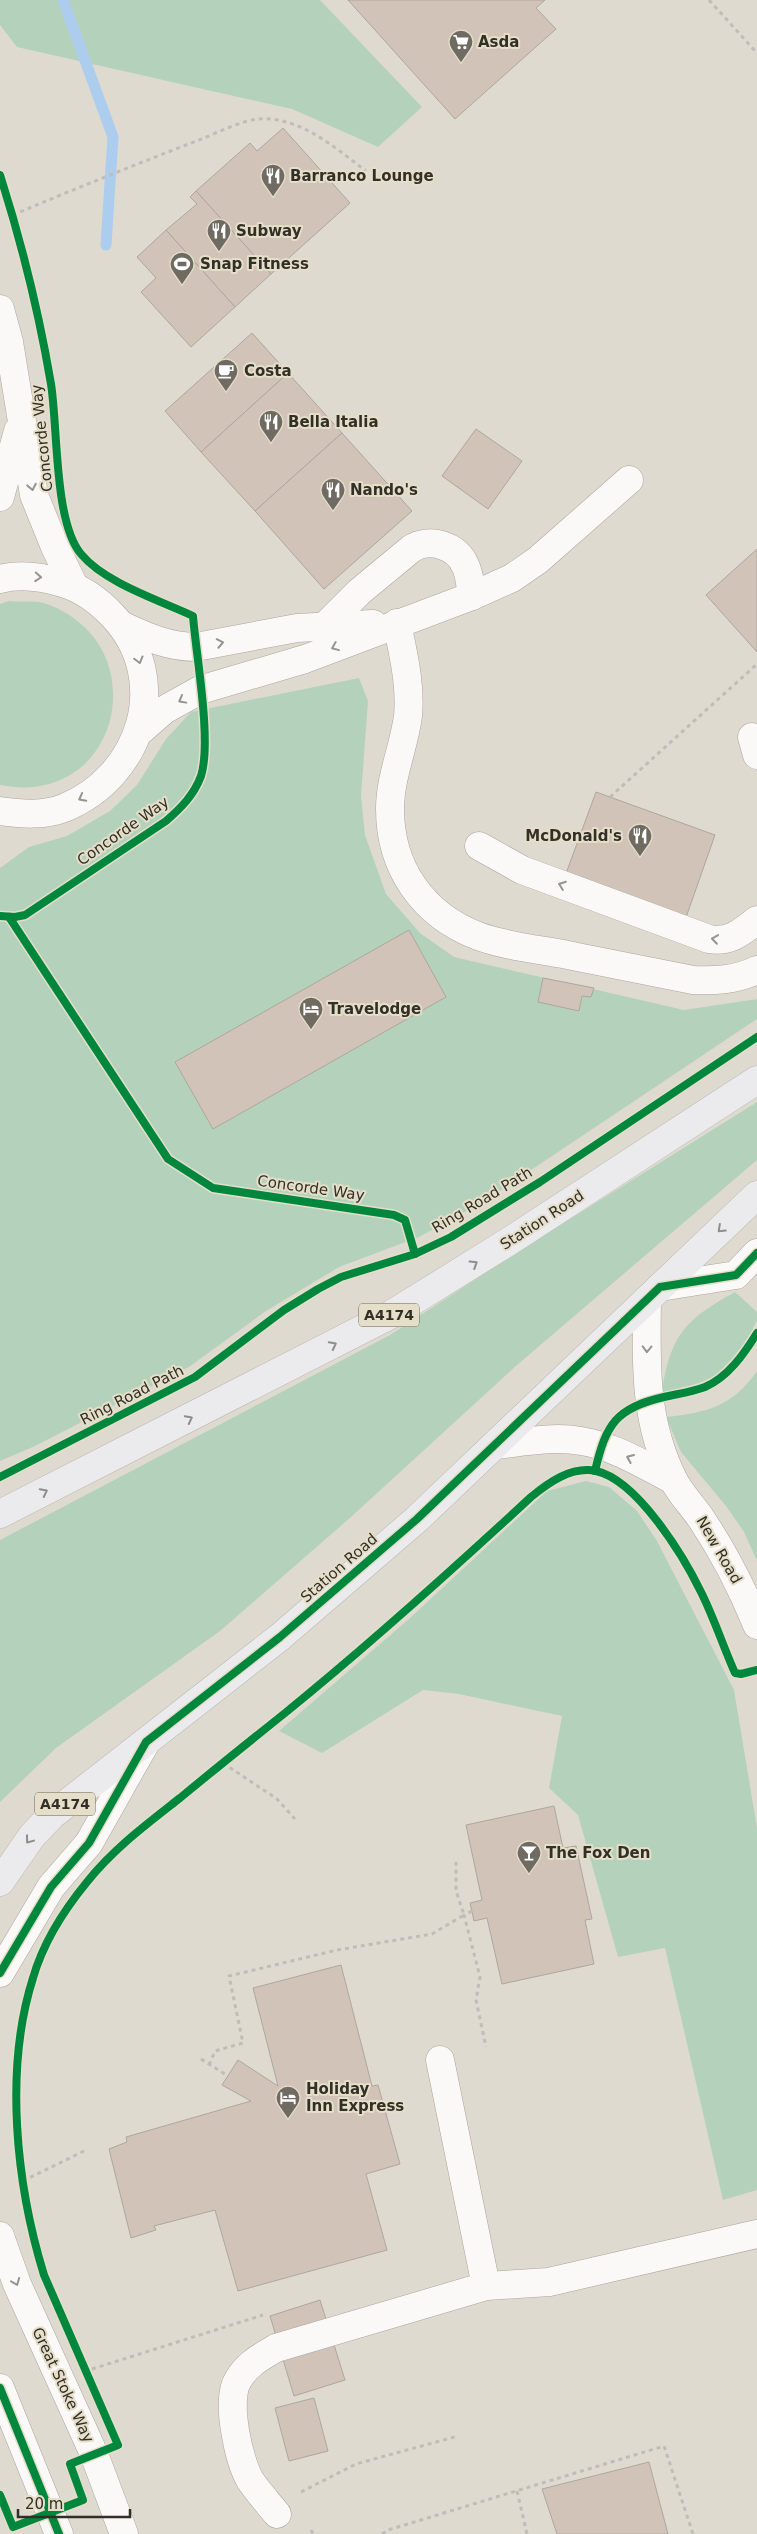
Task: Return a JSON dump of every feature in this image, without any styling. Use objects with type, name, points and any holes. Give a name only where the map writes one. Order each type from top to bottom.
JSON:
[{"type":"main road","name":"Station Road","points":[[0,1514],[392,1314],[508,1242],[757,1080]]},
{"type":"main road","name":"Station Road","points":[[0,1882],[32,1836],[52,1815],[318,1605],[417,1519],[757,1196]]},
{"type":"street","points":[[0,309],[9,342],[20,422],[34,495],[54,547],[74,586]]},
{"type":"street","points":[[0,497],[20,422]]},
{"type":"street","points":[[139,732],[164,710],[200,690],[305,659],[396,622],[472,596],[525,570],[629,480]]},
{"type":"street","points":[[324,626],[359,592],[411,548],[420,544],[438,543],[450,549],[461,558],[468,572],[472,596]]},
{"type":"street","points":[[0,579],[9,576],[42,576],[74,586],[101,603],[123,626],[136,650],[143,677],[144,705],[139,732],[122,765],[96,791],[62,809],[13,813],[0,832]]},
{"type":"street","points":[[123,626],[161,642],[180,647],[196,647],[297,628],[396,622]]},
{"type":"street","points":[[396,622],[404,656],[409,702],[392,792],[390,822],[394,846],[403,872],[410,884],[429,907],[462,928],[497,941],[693,980],[722,980],[757,970]]},
{"type":"street","points":[[479,846],[522,870],[709,939],[719,941],[728,939],[755,920]]},
{"type":"street","points":[[654,1294],[736,1275],[757,1253]]},
{"type":"street","name":"New Road","points":[[654,1294],[646,1369],[648,1403],[653,1425],[673,1480],[720,1548],[757,1625]]},
{"type":"street","name":"New Road","points":[[496,1445],[557,1439],[581,1441],[634,1460],[673,1480]]},
{"type":"street","name":"Station Road","points":[[0,1973],[51,1887],[89,1843],[146,1742]]},
{"type":"street","points":[[440,2060],[486,2286]]},
{"type":"street","points":[[284,2503],[250,2480],[236,2436],[231,2405],[236,2381],[247,2366],[276,2348],[486,2286],[549,2282],[757,2234]]},
{"type":"street","name":"Great Stoke Way","points":[[0,2236],[17,2284],[94,2454],[124,2534]]},
{"type":"street","points":[[0,2388],[59,2534]]},
{"type":"path","points":[[709,0],[757,53]]},
{"type":"path","points":[[13,215],[152,158],[252,121],[272,119],[310,132],[330,144],[366,171]]},
{"type":"path","points":[[610,797],[756,665]]},
{"type":"path","points":[[216,1769],[231,1757]]},
{"type":"path","points":[[223,1763],[277,1799],[295,1818]]},
{"type":"path","points":[[456,1860],[456,1891],[480,1977],[476,2000],[486,2047]]},
{"type":"path","points":[[209,2064],[215,2051],[243,2043],[229,1976],[337,1950],[432,1934],[472,1911]]},
{"type":"path","points":[[201,2059],[228,2076]]},
{"type":"path","points":[[23,2181],[86,2150]]},
{"type":"path","points":[[22,2172],[24,2190]]},
{"type":"path","points":[[83,2362],[90,2379]]},
{"type":"path","points":[[284,2503],[300,2492],[356,2464],[458,2436]]},
{"type":"path","points":[[382,2534],[517,2490],[664,2446],[693,2534]]},
{"type":"path","points":[[517,2490],[527,2534]]},
{"type":"path","points":[[311,2530],[313,2534]]},
{"type":"green space","points":[[0,0],[320,0],[422,107],[378,147],[292,109],[17,47],[0,25]]},
{"type":"green space","points":[[9,601],[45,603],[62,611],[82,625],[99,644],[109,667],[113,691],[111,715],[104,737],[91,758],[72,774],[37,787],[0,785],[0,604]]},
{"type":"green space","points":[[359,678],[368,701],[361,796],[365,835],[386,894],[420,933],[454,957],[684,1010],[757,999],[757,1019],[485,1201],[419,1237],[339,1267],[266,1311],[189,1367],[35,1446],[0,1461],[0,868],[29,847],[67,836],[110,811],[137,785],[166,739],[191,712]]},
{"type":"green space","points":[[757,1102],[757,1160],[517,1365],[351,1517],[220,1631],[56,1748],[0,1802],[0,1540],[390,1335],[530,1244]]},
{"type":"green space","points":[[735,1292],[757,1312],[757,1320],[748,1339],[714,1377],[661,1398],[668,1360],[681,1333],[702,1312]]},
{"type":"green space","points":[[757,1371],[757,1561],[744,1532],[726,1506],[681,1452],[666,1417],[694,1413],[718,1406],[738,1392]]},
{"type":"green space","points":[[586,1481],[609,1487],[637,1511],[657,1541],[734,1690],[757,1828],[757,2190],[723,2200],[665,1948],[618,1957],[578,1815],[549,1788],[562,1716],[459,1694],[423,1690],[322,1753],[279,1731],[409,1619],[547,1491]]},
{"type":"building","name":"Asda","points":[[348,0],[545,0],[536,8],[556,29],[455,119]]},
{"type":"building","name":"Barranco Lounge","points":[[283,128],[350,203],[271,274],[196,191],[250,143],[257,151]]},
{"type":"building","name":"Subway","points":[[196,191],[271,274],[235,307],[166,230],[197,204],[190,197]]},
{"type":"building","name":"Snap Fitness","points":[[166,230],[235,307],[191,347],[141,292],[156,278],[137,257]]},
{"type":"building","name":"Costa","points":[[252,333],[288,373],[201,452],[165,411]]},
{"type":"building","name":"Bella Italia","points":[[288,373],[342,433],[255,511],[201,452]]},
{"type":"building","points":[[476,429],[522,461],[488,509],[442,476]]},
{"type":"building","name":"Nando's","points":[[342,433],[412,511],[324,589],[255,511]]},
{"type":"building","points":[[757,549],[757,652],[706,595]]},
{"type":"building","name":"McDonald's","points":[[596,792],[715,835],[684,923],[564,879]]},
{"type":"building","name":"Travelodge","points":[[409,930],[446,997],[213,1129],[175,1062]]},
{"type":"building","points":[[543,978],[594,988],[591,997],[582,996],[579,1011],[538,1002]]},
{"type":"building","name":"The Fox Den","points":[[554,1806],[563,1848],[576,1846],[592,1919],[585,1920],[594,1964],[502,1984],[487,1918],[474,1921],[470,1903],[482,1900],[466,1825]]},
{"type":"building","name":"Holiday Inn Express","points":[[341,1965],[372,2086],[378,2085],[400,2164],[366,2174],[387,2250],[238,2291],[215,2210],[154,2226],[156,2230],[131,2238],[109,2149],[127,2142],[126,2137],[251,2101],[222,2085],[238,2060],[278,2086],[253,1988]]},
{"type":"building","points":[[320,2300],[345,2380],[294,2396],[270,2316]]},
{"type":"building","points":[[314,2398],[328,2451],[289,2461],[275,2408]]},
{"type":"building","points":[[649,2462],[668,2534],[557,2534],[542,2489]]},
{"type":"waterway","points":[[63,0],[113,137],[106,245]]},
{"type":"cycle path","name":"Concorde Way","points":[[0,175],[23,253],[41,331],[51,384],[61,498],[72,539],[81,554],[104,574],[133,590],[193,616],[205,742],[204,761],[198,783],[186,801],[166,821],[25,915],[15,917],[0,916]]},
{"type":"cycle path","name":"Concorde Way","points":[[9,917],[168,1159],[213,1188],[394,1215],[405,1220],[415,1254]]},
{"type":"cycle path","name":"Ring Road Path","points":[[0,1477],[195,1377],[284,1310],[318,1289],[341,1277],[415,1254],[451,1237],[540,1182],[757,1037]]},
{"type":"cycle path","points":[[0,1973],[51,1887],[89,1843],[146,1742],[280,1637],[417,1519],[660,1287],[736,1275],[757,1253]]},
{"type":"cycle path","points":[[595,1471],[609,1430],[624,1413],[648,1401],[695,1390],[713,1383],[735,1364],[757,1333]]},
{"type":"cycle path","points":[[0,2495],[13,2527],[83,2500],[70,2464],[118,2445],[44,2275],[26,2203],[17,2126],[16,2088],[19,2050],[24,2013],[37,1965],[55,1927],[78,1893],[97,1870],[143,1827],[348,1661],[531,1497],[552,1481],[569,1473],[587,1470],[612,1477],[642,1503],[671,1540],[693,1577],[710,1612],[735,1673],[741,1674],[757,1670]]},
{"type":"cycle path","points":[[0,2388],[59,2534]]},
{"type":"place","name":"Asda","points":[[461,63]]},
{"type":"place","name":"Barranco Lounge","points":[[273,197]]},
{"type":"place","name":"Subway","points":[[219,252]]},
{"type":"place","name":"Snap Fitness","points":[[182,285]]},
{"type":"place","name":"Costa","points":[[226,392]]},
{"type":"place","name":"Bella Italia","points":[[271,443]]},
{"type":"place","name":"Nando's","points":[[333,511]]},
{"type":"place","name":"McDonald's","points":[[640,857]]},
{"type":"place","name":"Travelodge","points":[[311,1030]]},
{"type":"place","name":"The Fox Den","points":[[529,1874]]},
{"type":"place","name":"Holiday Inn Express","points":[[288,2119]]}]
